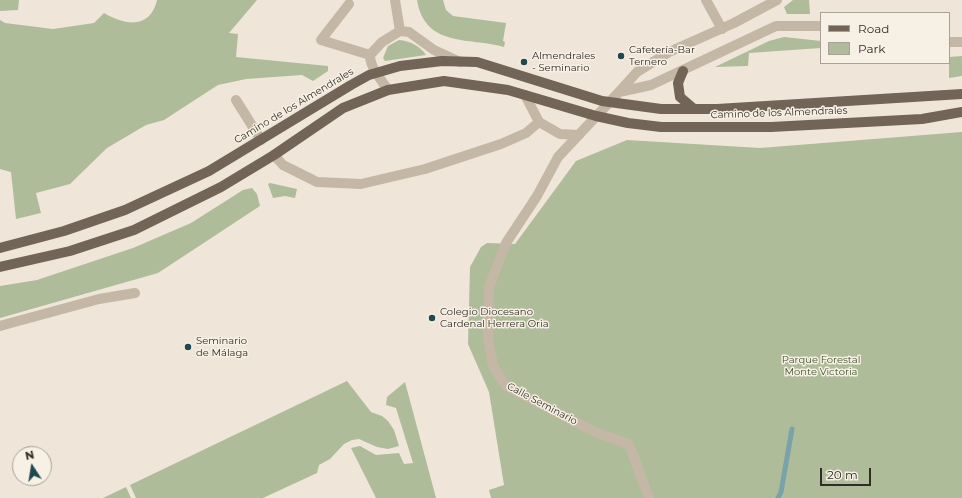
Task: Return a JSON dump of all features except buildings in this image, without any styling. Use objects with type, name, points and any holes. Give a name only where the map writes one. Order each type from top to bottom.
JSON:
[{"type":"main road","name":"Camino de los Almendrales","points":[[0,248],[64,231],[125,210],[209,171],[337,92],[376,73],[400,66],[442,61],[477,62],[539,83],[610,102],[661,109],[741,108],[962,94]]},
{"type":"main road","points":[[683,71],[678,83],[680,97],[694,109]]},
{"type":"main road","name":"Camino de los Almendrales","points":[[0,267],[70,251],[134,230],[221,187],[274,155],[343,108],[388,90],[444,81],[508,90],[596,116],[628,123],[661,127],[771,127],[922,119],[962,112]]},
{"type":"street","points":[[394,0],[400,31]]},
{"type":"street","points":[[706,0],[722,29]]},
{"type":"street","points":[[524,95],[540,122],[560,134],[579,135],[637,72],[669,52],[722,29],[777,0]]},
{"type":"street","points":[[348,4],[321,40],[370,55]]},
{"type":"street","points":[[619,92],[651,85],[776,26],[820,26]]},
{"type":"street","points":[[388,90],[376,73],[370,60],[370,55],[382,42],[400,31],[409,32],[434,50],[460,62]]},
{"type":"street","points":[[950,42],[962,42]]},
{"type":"street","points":[[236,100],[261,140]]},
{"type":"street","points":[[274,155],[283,165],[317,182],[360,184],[425,168],[501,144],[526,133],[540,122]]},
{"type":"street","name":"Calle Seminario","points":[[579,135],[558,157],[537,196],[506,243],[489,286],[488,338],[493,366],[506,386],[595,432],[629,444],[649,498]]},
{"type":"street","points":[[0,326],[99,299],[135,294]]},
{"type":"green space","points":[[0,0],[19,0],[18,10],[0,11]]},
{"type":"green space","points":[[157,0],[257,0],[229,33],[238,34],[236,57],[328,66],[328,71],[313,81],[302,75],[246,79],[218,85],[164,120],[146,125],[107,148],[70,184],[36,193],[41,213],[16,219],[11,172],[0,169],[0,20],[5,23],[53,29],[94,23],[104,13],[120,20],[135,22],[149,16],[154,10]]},
{"type":"green space","points":[[417,0],[443,0],[446,10],[453,16],[506,23],[503,41],[505,42],[504,47],[450,38],[439,33],[429,26],[422,15]]},
{"type":"green space","points":[[793,0],[809,0],[810,14],[787,14],[784,7]]},
{"type":"green space","points":[[784,37],[820,41],[820,48],[749,53],[748,66],[715,67],[769,41]]},
{"type":"green space","points":[[399,40],[414,44],[426,55],[385,61],[383,58],[388,46]]},
{"type":"green space","points":[[962,56],[962,76],[949,78],[950,57]]},
{"type":"green space","name":"Parque Forestal Monte Victoria","points":[[962,132],[962,498],[491,498],[489,490],[504,485],[489,392],[468,344],[470,267],[481,247],[487,243],[515,244],[576,161],[627,140],[760,148]]},
{"type":"green space","points":[[270,183],[297,189],[295,198],[285,196],[273,198],[268,184]]},
{"type":"green space","points":[[252,188],[257,194],[260,206],[158,273],[0,318],[0,286],[37,280],[133,248],[191,223],[243,190]]},
{"type":"green space","points":[[347,381],[371,412],[382,416],[388,421],[394,430],[399,446],[388,449],[377,447],[359,439],[352,440],[344,444],[330,459],[319,465],[317,473],[263,498],[136,498],[130,485]]},
{"type":"green space","points":[[405,382],[436,498],[376,498],[351,448],[360,446],[376,455],[399,453],[404,464],[413,463],[396,408],[386,405],[387,397]]},
{"type":"green space","points":[[126,487],[131,498],[103,498]]},
{"type":"waterway","points":[[778,498],[781,492],[792,429]]},
{"type":"place","name":"Cafetería-Bar Ternero","points":[[621,56]]},
{"type":"place","name":"Almendrales - Seminario","points":[[524,62]]},
{"type":"place","name":"Colegio Diocesano Cardenal Herrera Oria","points":[[432,318]]},
{"type":"place","name":"Seminario de Málaga","points":[[188,347]]}]
